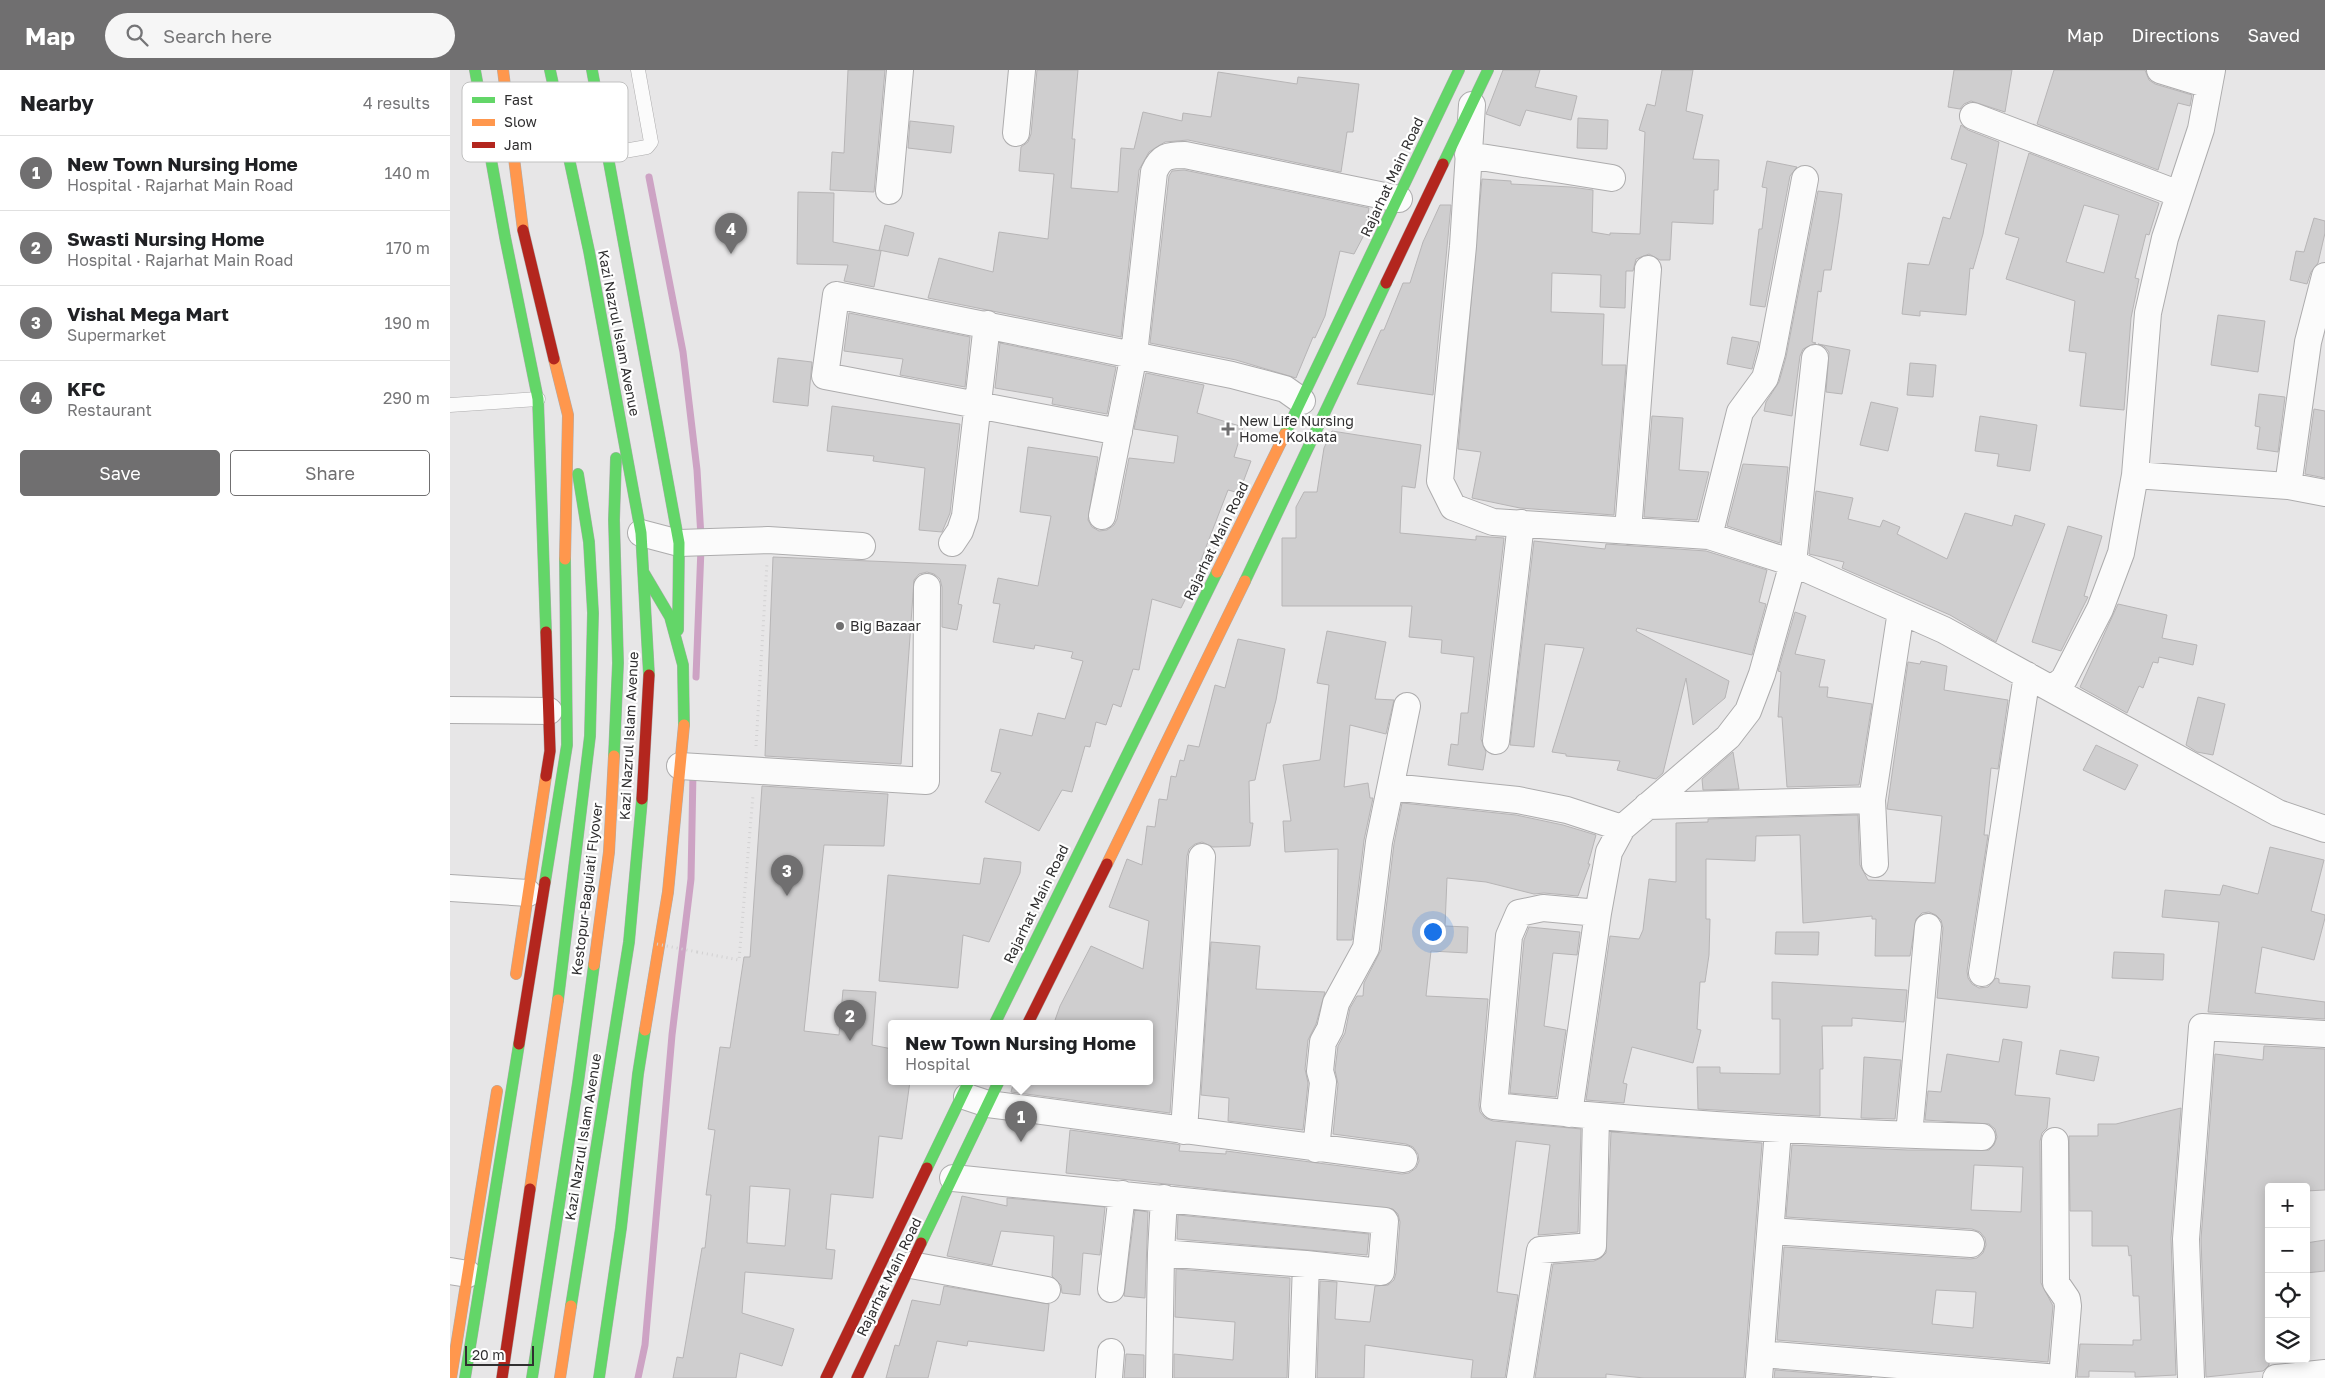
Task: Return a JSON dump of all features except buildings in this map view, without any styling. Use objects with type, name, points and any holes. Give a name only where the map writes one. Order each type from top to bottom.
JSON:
[{"type":"main road","name":"Rajarhat Main Road","points":[[997,1020],[1038,932],[1302,401],[1459,70]]},
{"type":"main road","points":[[1029,1020],[1211,654],[1310,441],[1488,70]]},
{"type":"main road","points":[[493,162],[505,237],[538,399],[549,711],[550,751],[514,988]]},
{"type":"main road","points":[[465,1378],[567,745],[564,536],[568,415],[524,243],[515,162]]},
{"type":"main road","name":"Kazi Nazrul Islam Avenue","points":[[560,1378],[629,942],[649,705],[650,664],[641,533],[617,400],[569,162]]},
{"type":"main road","points":[[609,162],[680,543],[678,648]]},
{"type":"main road","name":"Kestopur-Baguiati Flyover","points":[[532,1378],[578,1083],[609,852],[618,663],[614,520],[617,400]]},
{"type":"main road","name":"Kestopur-Baguiati Flyover","points":[[502,1378],[564,958],[590,736],[593,614],[590,542],[568,415]]},
{"type":"main road","points":[[598,1378],[622,1228],[638,1074],[668,892],[684,725],[683,665],[670,617],[644,573]]},
{"type":"main road","points":[[451,1378],[459,1272],[500,1076]]},
{"type":"main road","name":"Rajarhat Main Road","points":[[857,1378],[998,1085]]},
{"type":"main road","name":"Rajarhat Main Road","points":[[826,1378],[965,1088]]},
{"type":"street","points":[[889,191],[900,70]]},
{"type":"street","points":[[1016,132],[1022,70]]},
{"type":"street","points":[[2052,689],[2064,679],[2100,608],[2121,553],[2135,475],[2148,312],[2165,238],[2201,129],[2211,77],[2160,70]]},
{"type":"street","points":[[1447,94],[1472,105],[1463,246],[1440,481],[1453,507],[1493,522],[1709,536],[1793,563],[1944,630],[2278,813],[2325,829]]},
{"type":"street","points":[[1973,116],[2178,194]]},
{"type":"street","points":[[1102,516],[1134,354],[1154,172],[1159,162],[1167,155],[1184,155],[1399,199]]},
{"type":"street","points":[[1468,155],[1612,178]]},
{"type":"street","points":[[1709,536],[1740,412],[1765,378],[1772,353],[1805,179]]},
{"type":"street","points":[[1628,531],[1648,269]]},
{"type":"street","points":[[2288,486],[2308,342],[2325,276]]},
{"type":"street","points":[[1119,432],[824,376],[836,295],[1232,375],[1285,389],[1302,401]]},
{"type":"street","points":[[952,544],[960,531],[965,516],[987,324]]},
{"type":"street","points":[[1569,1114],[1598,913],[1609,852],[1622,828],[1728,737],[1748,710],[1762,674],[1793,563],[1815,358]]},
{"type":"street","points":[[2135,475],[2288,486],[2325,493]]},
{"type":"street","points":[[1496,741],[1521,523]]},
{"type":"street","points":[[641,533],[680,543],[768,540],[862,546]]},
{"type":"street","points":[[680,766],[926,781],[927,587]]},
{"type":"street","points":[[1875,864],[1872,800],[1901,611]]},
{"type":"street","points":[[1982,973],[2027,675]]},
{"type":"street","points":[[1316,1148],[1323,1082],[1320,1071],[1323,1042],[1330,1029],[1336,1003],[1366,948],[1379,842],[1407,706]]},
{"type":"street","points":[[450,710],[549,711]]},
{"type":"street","points":[[1391,787],[1518,800],[1567,810],[1622,828]]},
{"type":"street","points":[[1647,806],[1872,800]]},
{"type":"street","points":[[1184,1130],[1202,857]]},
{"type":"street","points":[[450,888],[528,893]]},
{"type":"street","points":[[1598,913],[1543,908],[1519,913],[1509,936],[1494,1106],[1596,1117],[1778,1130],[1982,1137]]},
{"type":"street","points":[[1909,1135],[1928,928]]},
{"type":"street","points":[[2191,1378],[2186,1239],[2202,1027],[2325,1034]]},
{"type":"street","points":[[965,1088],[988,1104],[1404,1159]]},
{"type":"street","points":[[1520,1378],[1540,1250],[1593,1246],[1596,1117]]},
{"type":"street","points":[[1778,1130],[1760,1366],[2060,1378],[2068,1299],[2056,1283],[2055,1141]]},
{"type":"street","points":[[953,1178],[1385,1221],[1381,1272],[1306,1264],[1161,1253]]},
{"type":"street","points":[[1111,1289],[1122,1194]]},
{"type":"street","points":[[1159,1378],[1164,1198]]},
{"type":"street","points":[[1771,1231],[1971,1244]]},
{"type":"street","points":[[1302,1378],[1306,1264]]},
{"type":"street","points":[[911,1265],[1047,1290]]},
{"type":"street","points":[[1109,1378],[1111,1352]]},
{"type":"street","points":[[2276,1378],[2325,1373]]},
{"type":"lane","points":[[628,150],[646,146],[651,142],[638,70]]},
{"type":"lane","points":[[450,406],[538,399]]},
{"type":"path","points":[[657,944],[697,952]]},
{"type":"waterway","points":[[649,177],[683,352],[697,470],[701,537]]},
{"type":"waterway","points":[[696,677],[701,548]]},
{"type":"waterway","points":[[638,1378],[645,1345],[672,1035],[691,879],[693,772]]},
{"type":"traffic: fast","points":[[475,70],[477,82]]},
{"type":"traffic: fast","points":[[550,70],[553,82]]},
{"type":"traffic: fast","points":[[592,70],[594,82]]},
{"type":"traffic: fast","points":[[1285,434],[1459,70]]},
{"type":"traffic: fast","points":[[1443,164],[1488,70]]},
{"type":"traffic: fast","points":[[492,162],[538,399],[546,632]]},
{"type":"traffic: fast","points":[[570,162],[589,251],[641,533],[649,675]]},
{"type":"traffic: fast","points":[[609,162],[679,543],[678,630]]},
{"type":"traffic: fast","points":[[1245,581],[1386,283]]},
{"type":"traffic: fast","points":[[614,756],[618,663],[614,520],[616,458]]},
{"type":"traffic: fast","points":[[558,1000],[590,736],[593,613],[589,542],[578,474]]},
{"type":"traffic: fast","points":[[545,882],[567,745],[565,559]]},
{"type":"traffic: fast","points":[[996,1020],[1217,572]]},
{"type":"traffic: fast","points":[[644,573],[670,617],[683,665],[684,725]]},
{"type":"traffic: fast","points":[[571,1306],[629,942],[642,799]]},
{"type":"traffic: fast","points":[[532,1378],[578,1083],[594,965]]},
{"type":"traffic: fast","points":[[599,1378],[621,1228],[638,1074],[645,1030]]},
{"type":"traffic: fast","points":[[465,1378],[519,1044]]},
{"type":"traffic: fast","points":[[927,1168],[967,1085]]},
{"type":"traffic: fast","points":[[921,1243],[997,1085]]},
{"type":"traffic: slow","points":[[503,70],[504,82]]},
{"type":"traffic: slow","points":[[514,162],[523,230]]},
{"type":"traffic: slow","points":[[554,359],[568,415],[565,559]]},
{"type":"traffic: slow","points":[[1217,572],[1285,434]]},
{"type":"traffic: slow","points":[[1107,864],[1245,581]]},
{"type":"traffic: slow","points":[[645,1030],[668,892],[684,725]]},
{"type":"traffic: slow","points":[[594,965],[609,852],[614,756]]},
{"type":"traffic: slow","points":[[516,974],[546,776]]},
{"type":"traffic: slow","points":[[530,1189],[558,1000]]},
{"type":"traffic: slow","points":[[451,1378],[497,1091]]},
{"type":"traffic: slow","points":[[560,1378],[571,1306]]},
{"type":"traffic: jam","points":[[1386,283],[1443,164]]},
{"type":"traffic: jam","points":[[523,230],[554,359]]},
{"type":"traffic: jam","points":[[546,632],[550,751],[546,776]]},
{"type":"traffic: jam","points":[[642,799],[649,675]]},
{"type":"traffic: jam","points":[[1029,1020],[1107,864]]},
{"type":"traffic: jam","points":[[519,1044],[545,882]]},
{"type":"traffic: jam","points":[[826,1378],[927,1168]]},
{"type":"traffic: jam","points":[[502,1378],[530,1189]]},
{"type":"traffic: jam","points":[[857,1378],[921,1243]]},
{"type":"place","name":"KFC","points":[[731,254]]},
{"type":"place","name":"New Life Nursing Home, Kolkata","points":[[1228,429]]},
{"type":"place","name":"Big Bazaar","points":[[840,626]]},
{"type":"place","name":"Vishal Mega Mart","points":[[787,896]]},
{"type":"place","name":"Swasti Nursing Home","points":[[850,1041]]},
{"type":"place","name":"New Town Nursing Home","points":[[1021,1142]]}]
